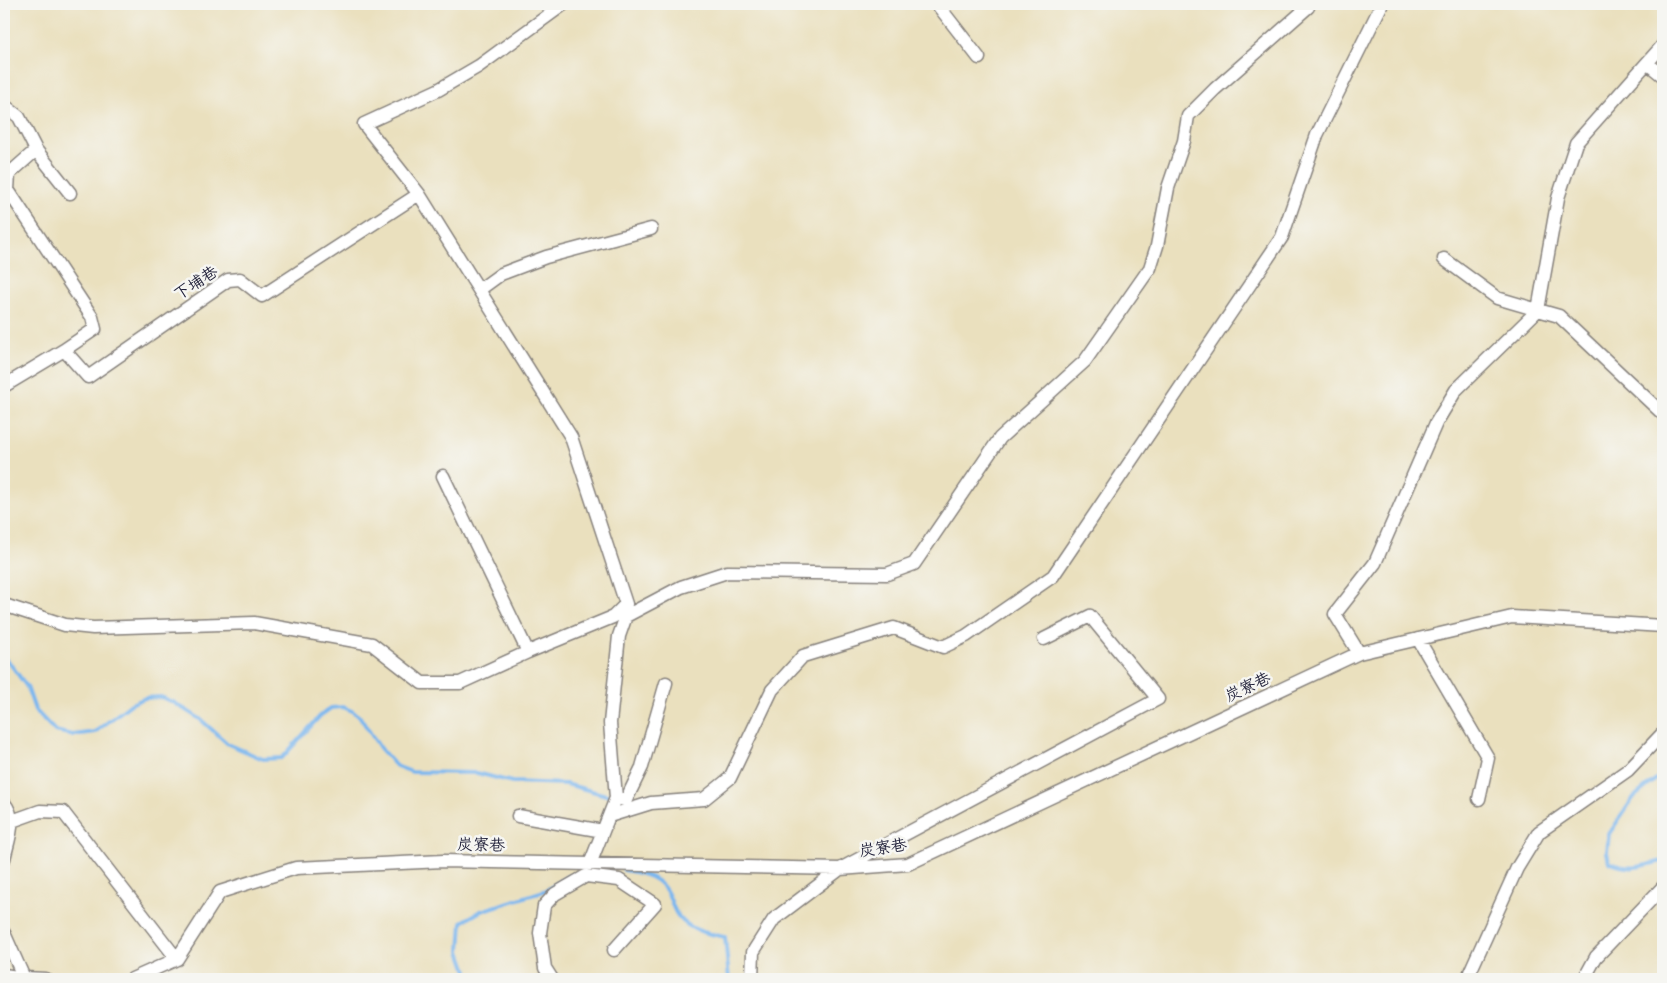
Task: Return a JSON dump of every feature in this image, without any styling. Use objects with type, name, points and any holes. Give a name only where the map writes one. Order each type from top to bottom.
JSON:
[{"type":"street","points":[[4,605],[65,625],[93,628],[254,623],[372,644],[422,683],[460,683],[528,652],[613,618],[626,604],[571,437],[419,194],[364,124],[438,90],[479,66],[564,4]]},
{"type":"street","points":[[937,4],[979,58]]},
{"type":"street","points":[[590,864],[616,798],[610,723],[619,636],[626,616],[680,587],[727,572],[888,574],[914,564],[1000,438],[1085,360],[1150,268],[1157,246],[1168,188],[1184,141],[1188,116],[1215,89],[1308,7],[1309,4]]},
{"type":"street","points":[[609,816],[651,803],[704,798],[730,778],[772,690],[802,656],[894,628],[943,647],[966,636],[1053,576],[1282,237],[1317,135],[1382,4]]},
{"type":"street","points":[[1358,654],[1336,614],[1375,563],[1436,422],[1456,390],[1538,310],[1558,198],[1576,143],[1663,45]]},
{"type":"street","points":[[1647,63],[1663,76]]},
{"type":"street","points":[[4,105],[19,117],[36,150],[70,193]]},
{"type":"street","points":[[4,386],[95,329],[92,317],[8,190],[9,174],[36,150]]},
{"type":"street","name":"下埔巷","points":[[64,350],[88,377],[228,280],[240,279],[262,296],[419,194]]},
{"type":"street","points":[[479,290],[501,274],[546,257],[652,229]]},
{"type":"street","points":[[1444,259],[1497,298],[1560,316],[1663,414]]},
{"type":"street","points":[[443,476],[528,652]]},
{"type":"street","points":[[752,979],[753,952],[774,919],[840,869],[1158,699],[1090,616],[1044,639]]},
{"type":"street","name":"炭寮巷","points":[[177,959],[220,892],[296,868],[443,861],[840,869],[908,864],[1358,654],[1512,617],[1663,626]]},
{"type":"street","points":[[1418,639],[1488,758],[1478,799]]},
{"type":"street","points":[[616,798],[626,800],[642,767],[666,684]]},
{"type":"street","points":[[1470,979],[1470,972],[1517,868],[1539,832],[1628,770],[1663,733]]},
{"type":"street","points":[[4,803],[10,812],[12,821],[4,859]]},
{"type":"street","points":[[12,821],[40,811],[63,812],[177,959],[132,979]]},
{"type":"street","points":[[518,816],[603,831]]},
{"type":"street","points":[[552,979],[545,968],[540,933],[544,906],[554,894],[586,876],[618,880],[655,904],[614,950]]},
{"type":"street","points":[[1584,979],[1596,957],[1663,887]]},
{"type":"street","points":[[4,933],[24,978]]},
{"type":"street","points":[[4,975],[45,979]]},
{"type":"waterway","points":[[4,658],[27,687],[35,710],[55,731],[73,735],[95,732],[131,704],[145,698],[161,697],[173,702],[200,719],[228,744],[263,759],[282,758],[321,715],[331,708],[343,707],[360,717],[380,748],[396,766],[412,772],[477,773],[512,782],[566,784],[610,796]]},
{"type":"waterway","points":[[1663,774],[1634,797],[1609,834],[1607,852],[1609,862],[1624,867],[1636,867],[1663,861]]},
{"type":"waterway","points":[[624,870],[650,877],[661,884],[666,890],[677,915],[689,926],[713,935],[725,937],[729,979]]},
{"type":"waterway","points":[[470,979],[460,951],[462,922],[481,911],[547,890],[567,877],[580,874]]}]
